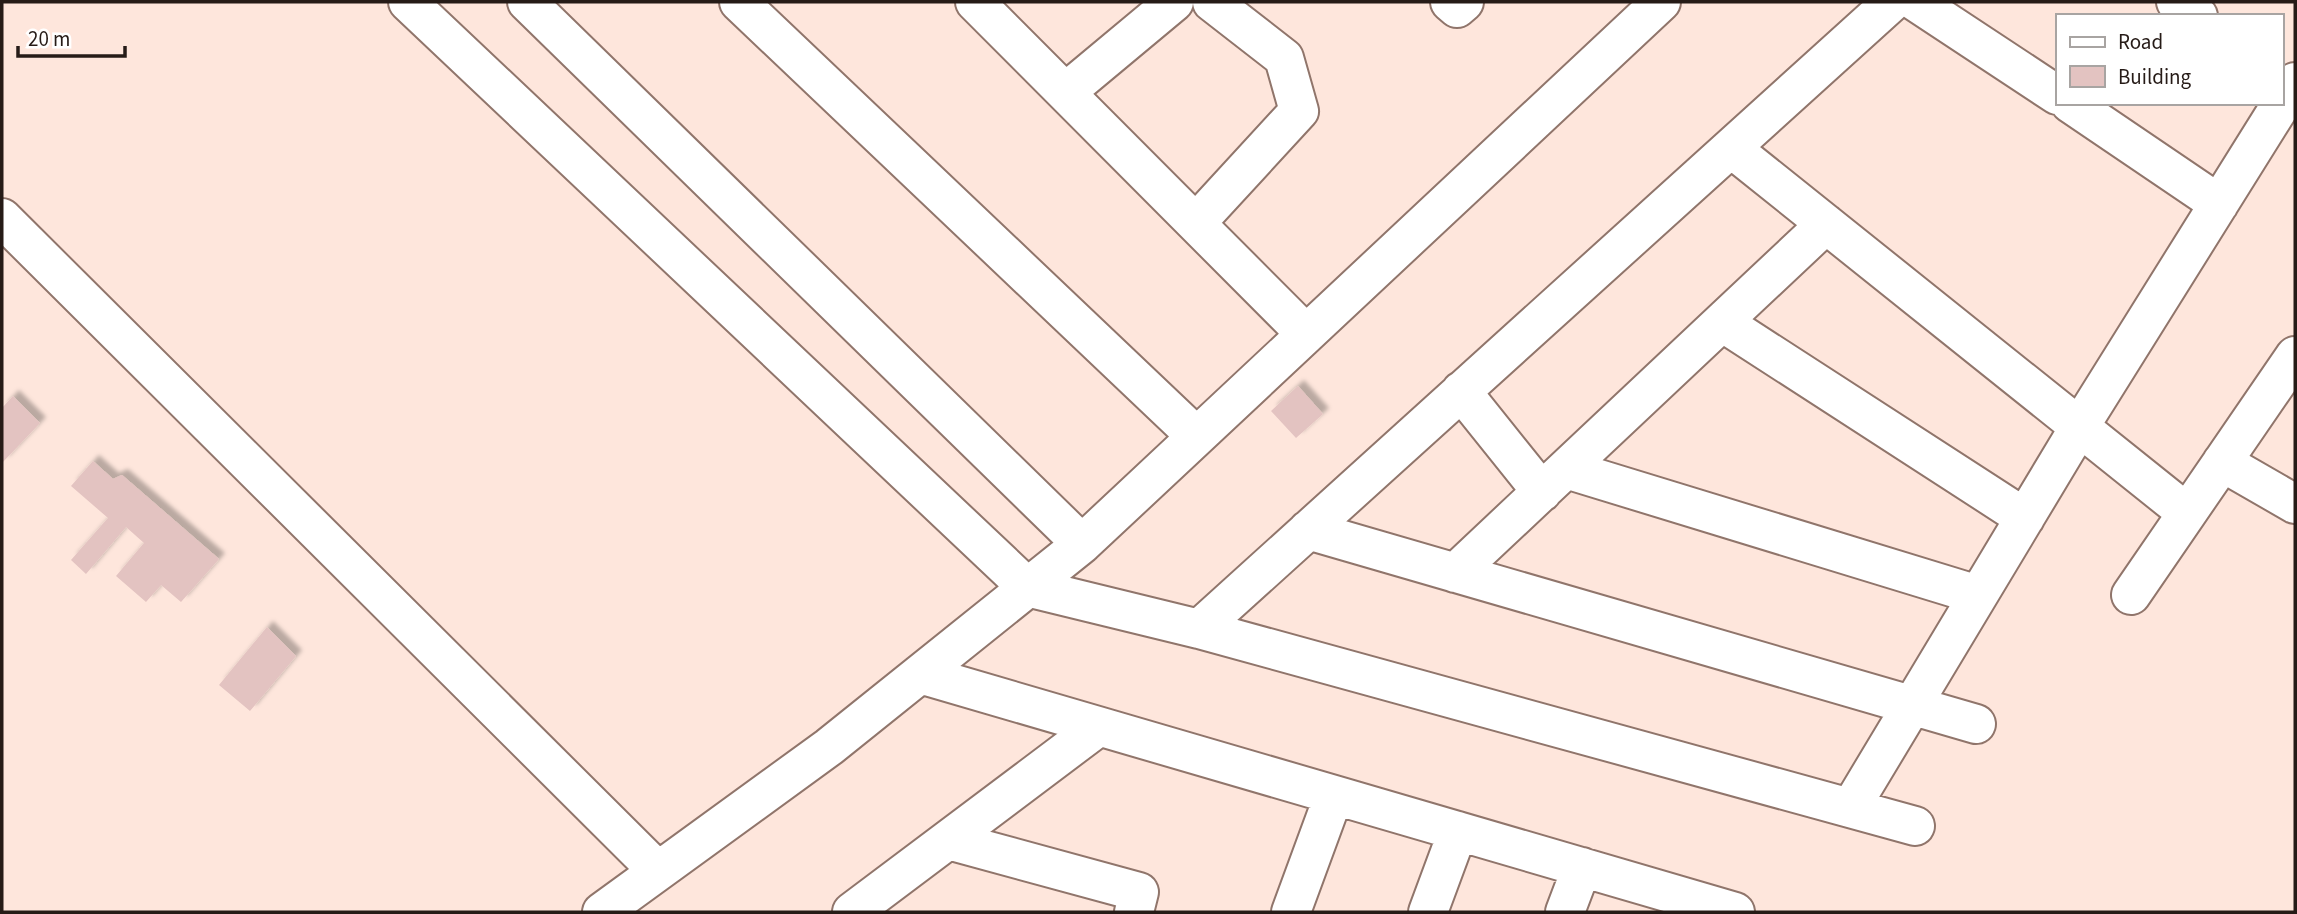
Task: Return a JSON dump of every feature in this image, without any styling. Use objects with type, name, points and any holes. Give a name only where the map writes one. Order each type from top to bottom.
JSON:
[{"type":"street","points":[[408,2],[1027,587],[1199,629],[1915,825]]},
{"type":"street","points":[[527,2],[1082,544]]},
{"type":"street","points":[[739,2],[1196,436]]},
{"type":"street","points":[[975,2],[1306,334]]},
{"type":"street","points":[[1066,92],[1174,2]]},
{"type":"street","points":[[1196,223],[1299,111],[1284,58],[1212,2]]},
{"type":"street","points":[[1450,2],[1457,8],[1464,2]]},
{"type":"street","points":[[602,912],[829,747],[1082,544],[1661,2]]},
{"type":"street","points":[[1199,629],[1892,2]]},
{"type":"street","points":[[1916,2],[2056,94]]},
{"type":"street","points":[[2176,2],[2195,14]]},
{"type":"street","points":[[2283,101],[2295,82]]},
{"type":"street","points":[[2073,105],[2219,204]]},
{"type":"street","points":[[1851,807],[2080,426],[2281,105]]},
{"type":"street","points":[[1731,148],[2187,513]]},
{"type":"street","points":[[2,218],[658,871]]},
{"type":"street","points":[[1455,573],[1826,224]]},
{"type":"street","points":[[1722,322],[2025,518]]},
{"type":"street","points":[[2130,594],[2295,356]]},
{"type":"street","points":[[1461,391],[1554,480],[1978,595]]},
{"type":"street","points":[[2222,462],[2295,504]]},
{"type":"street","points":[[1308,530],[1976,724]]},
{"type":"street","points":[[920,674],[1582,867],[1718,910]]},
{"type":"street","points":[[852,912],[1098,727]]},
{"type":"street","points":[[1291,912],[1334,795]]},
{"type":"street","points":[[1428,912],[1458,831]]},
{"type":"street","points":[[948,840],[1139,892],[1134,912]]},
{"type":"street","points":[[1565,912],[1582,867]]},
{"type":"building","points":[[1298,386],[1323,414],[1296,438],[1271,411]]},
{"type":"building","points":[[13,396],[40,423],[2,463],[2,408]]},
{"type":"building","points":[[93,461],[113,479],[122,475],[219,559],[181,602],[161,585],[146,602],[116,576],[144,543],[126,527],[86,574],[71,560],[108,518],[71,486]]},
{"type":"building","points":[[267,627],[296,656],[250,711],[219,685]]}]
